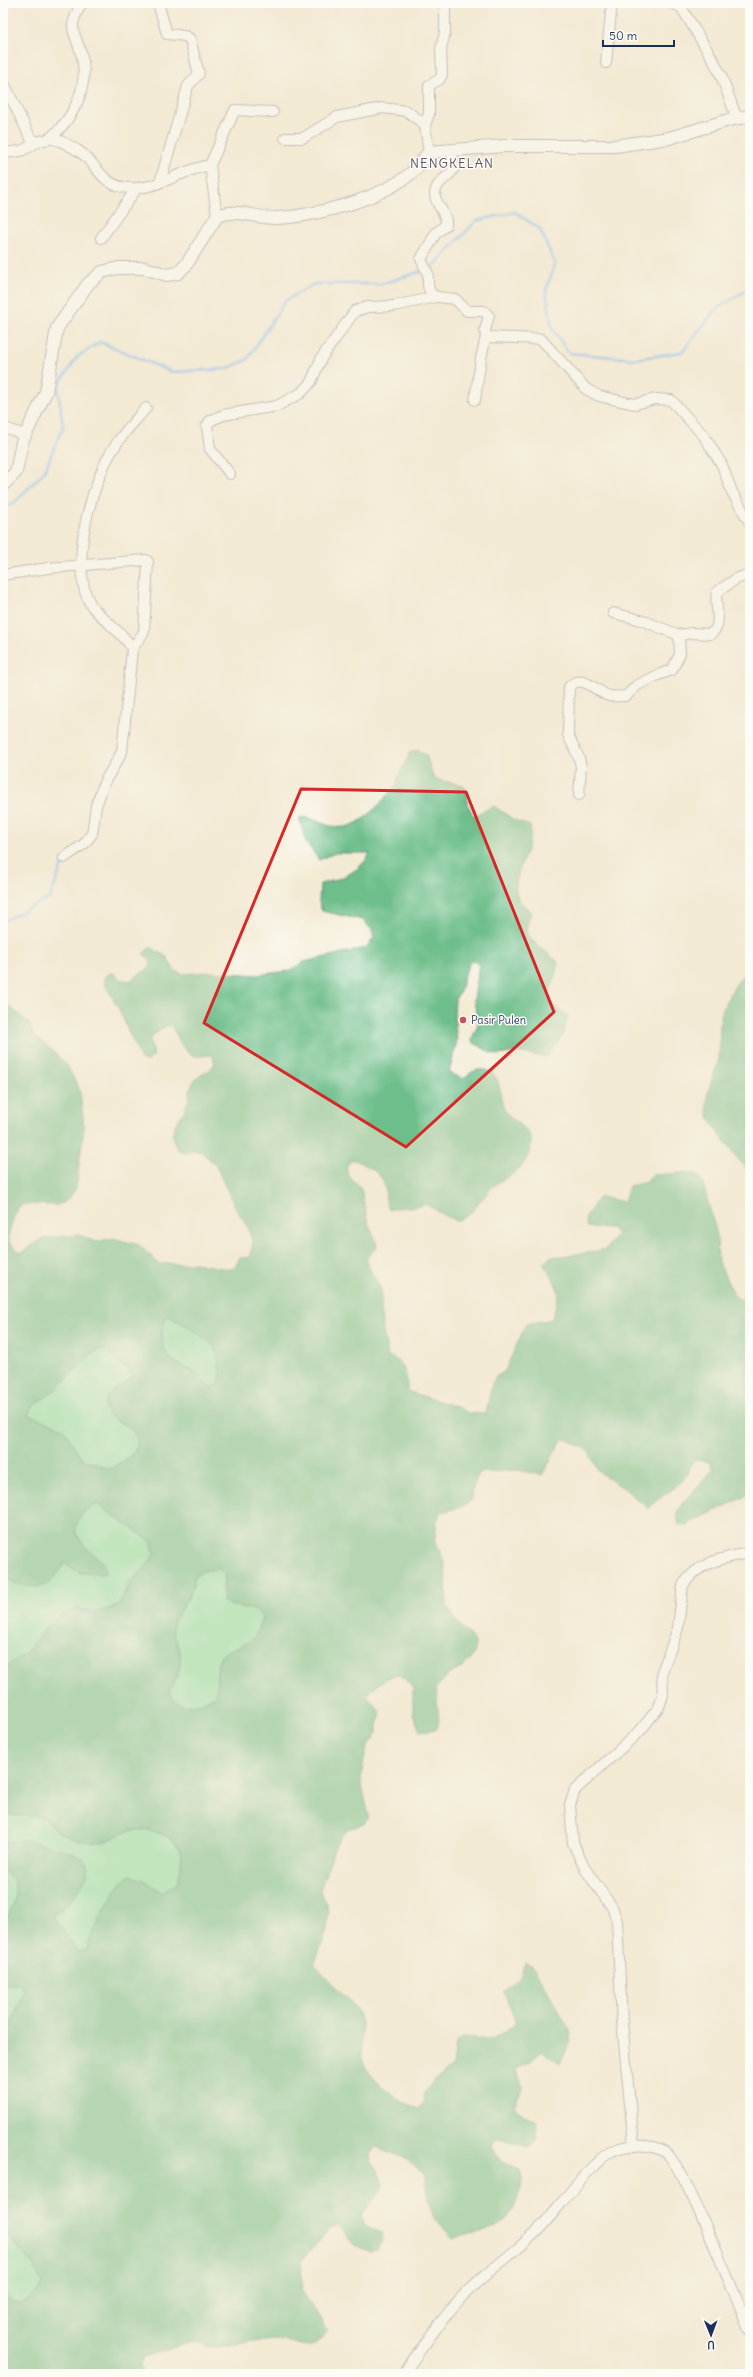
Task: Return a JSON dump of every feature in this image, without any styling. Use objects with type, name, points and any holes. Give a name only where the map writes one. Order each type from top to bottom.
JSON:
[{"type":"street","points":[[49,139],[68,119],[82,91],[82,57],[72,29],[76,14],[82,3]]},
{"type":"street","points":[[158,3],[167,34],[185,36],[190,39],[199,74],[189,84],[160,182]]},
{"type":"street","points":[[217,216],[233,211],[277,218],[311,213],[363,199],[404,179],[413,172],[429,152],[425,125],[429,114],[429,84],[439,80],[442,75],[440,49],[445,32],[445,3]]},
{"type":"street","points":[[606,63],[612,3]]},
{"type":"street","points":[[671,3],[681,7],[712,58],[721,75],[737,119]]},
{"type":"street","points":[[3,81],[30,137],[38,142]]},
{"type":"street","points":[[285,138],[303,138],[337,117],[382,108],[407,111],[425,125]]},
{"type":"street","points":[[3,485],[16,472],[24,435],[46,392],[57,328],[88,284],[102,272],[118,268],[144,268],[167,275],[178,273],[186,265],[217,216],[210,165],[235,110],[274,112]]},
{"type":"street","points":[[429,152],[504,146],[615,146],[668,138],[750,116]]},
{"type":"street","points":[[3,153],[21,151],[38,142],[49,139],[60,141],[79,151],[111,184],[137,188],[160,182],[197,167],[210,165]]},
{"type":"street","points":[[436,297],[429,290],[428,274],[421,261],[436,233],[446,223],[435,195],[438,184],[454,168],[451,151]]},
{"type":"street","points":[[101,238],[137,188]]},
{"type":"street","points":[[230,474],[210,448],[207,426],[210,421],[223,415],[277,406],[302,392],[311,382],[322,357],[355,311],[368,307],[394,306],[436,297],[455,299],[467,312],[487,313],[485,330],[486,337],[481,358],[475,400]]},
{"type":"street","points":[[486,337],[541,339],[586,388],[599,396],[636,404],[656,399],[671,400],[704,436],[722,465],[732,492],[750,523]]},
{"type":"street","points":[[64,858],[84,844],[92,834],[96,806],[104,783],[122,752],[132,649],[130,643],[109,625],[92,605],[80,566],[87,513],[104,467],[116,444],[146,408]]},
{"type":"street","points":[[3,427],[24,435]]},
{"type":"street","points":[[3,575],[27,571],[146,560],[148,562],[144,632],[132,649]]},
{"type":"street","points":[[613,613],[641,620],[679,635],[692,633],[711,634],[718,620],[716,597],[718,591],[736,579],[750,574]]},
{"type":"street","points":[[579,795],[581,767],[579,758],[568,735],[569,687],[574,683],[582,681],[608,696],[626,696],[636,686],[672,670],[680,654],[679,635]]},
{"type":"street","points":[[634,2146],[622,2022],[617,1921],[612,1907],[585,1869],[573,1843],[570,1805],[575,1790],[640,1731],[659,1707],[662,1695],[662,1672],[678,1628],[683,1585],[687,1579],[693,1573],[712,1562],[750,1553]]},
{"type":"street","points":[[403,2374],[447,2313],[472,2287],[522,2248],[602,2157],[620,2148],[634,2146],[650,2148],[665,2153],[677,2168],[700,2215],[750,2331]]},
{"type":"highlighted area","points":[[301,789],[466,792],[554,1012],[406,1147],[204,1023]]},
{"type":"green space","points":[[418,750],[426,755],[434,779],[463,785],[468,792],[467,802],[473,816],[494,806],[514,820],[530,826],[531,835],[516,881],[516,890],[519,901],[531,912],[526,928],[528,937],[558,962],[554,981],[547,996],[552,1004],[568,1016],[562,1037],[547,1057],[516,1052],[499,1055],[491,1053],[471,1041],[478,1025],[474,1000],[479,964],[471,960],[464,975],[460,992],[455,999],[454,1016],[457,1040],[449,1073],[464,1079],[476,1070],[491,1072],[498,1082],[503,1107],[511,1118],[530,1135],[531,1148],[527,1158],[519,1169],[492,1188],[474,1210],[466,1216],[455,1221],[425,1204],[415,1207],[394,1208],[389,1210],[384,1184],[379,1175],[371,1168],[352,1159],[346,1167],[349,1176],[361,1188],[368,1223],[376,1240],[377,1248],[370,1253],[366,1261],[381,1290],[382,1326],[388,1356],[402,1365],[407,1379],[407,1391],[460,1408],[468,1413],[486,1414],[492,1384],[497,1376],[505,1371],[526,1324],[552,1319],[559,1293],[553,1278],[543,1264],[550,1257],[606,1249],[617,1235],[612,1228],[587,1227],[585,1218],[599,1197],[624,1202],[629,1186],[647,1182],[652,1175],[687,1172],[695,1173],[702,1181],[717,1235],[718,1261],[733,1294],[740,1300],[747,1295],[745,1278],[750,1274],[750,1494],[688,1524],[679,1525],[677,1516],[678,1510],[713,1469],[709,1462],[696,1459],[678,1484],[656,1501],[649,1509],[625,1489],[599,1472],[587,1449],[563,1438],[542,1475],[517,1470],[479,1473],[468,1504],[441,1512],[437,1520],[435,1539],[445,1564],[447,1606],[457,1622],[475,1641],[475,1654],[463,1667],[448,1675],[436,1688],[439,1721],[437,1729],[420,1731],[413,1714],[413,1688],[400,1675],[395,1675],[386,1679],[378,1684],[367,1695],[379,1709],[380,1717],[377,1733],[367,1747],[361,1781],[369,1817],[364,1824],[347,1829],[336,1844],[321,1887],[322,1896],[327,1903],[327,1931],[314,1965],[356,2009],[359,2015],[361,2050],[366,2068],[386,2090],[404,2102],[419,2109],[425,2102],[423,2094],[438,2077],[453,2067],[456,2042],[464,2037],[492,2039],[515,2024],[515,2019],[504,1992],[519,1979],[525,1963],[533,1967],[571,2032],[570,2041],[560,2064],[542,2051],[530,2062],[516,2071],[523,2087],[514,2106],[520,2112],[536,2121],[535,2140],[528,2146],[503,2139],[494,2139],[491,2147],[504,2161],[520,2170],[522,2180],[520,2190],[514,2208],[509,2217],[494,2228],[453,2238],[434,2219],[429,2202],[426,2176],[407,2159],[376,2147],[370,2154],[381,2178],[383,2187],[361,2217],[365,2225],[381,2233],[382,2241],[378,2249],[370,2252],[355,2245],[338,2226],[330,2229],[301,2261],[303,2293],[328,2330],[315,2344],[307,2346],[277,2340],[209,2348],[201,2343],[193,2342],[143,2357],[140,2367],[143,2374],[3,2374],[3,2296],[10,2301],[26,2301],[34,2296],[43,2284],[32,2264],[3,2230],[3,2051],[8,2032],[24,1992],[20,1984],[3,1984],[3,1924],[15,1902],[15,1883],[3,1871],[3,1844],[10,1841],[20,1841],[43,1844],[76,1855],[83,1859],[89,1867],[80,1889],[65,1906],[52,1916],[78,1952],[86,1950],[105,1909],[124,1880],[130,1875],[146,1881],[161,1892],[177,1884],[181,1859],[180,1851],[177,1845],[172,1840],[158,1833],[141,1830],[127,1831],[109,1840],[98,1843],[75,1839],[61,1833],[49,1823],[45,1817],[3,1814],[3,1670],[10,1663],[24,1655],[45,1628],[59,1616],[77,1608],[93,1613],[102,1612],[118,1606],[131,1581],[145,1568],[155,1554],[151,1541],[97,1504],[83,1514],[77,1523],[76,1530],[77,1537],[81,1543],[104,1566],[106,1573],[84,1573],[65,1563],[46,1585],[34,1587],[3,1578],[3,1001],[28,1022],[36,1038],[44,1043],[67,1065],[80,1091],[84,1127],[76,1189],[65,1202],[57,1205],[24,1204],[17,1208],[9,1233],[9,1242],[21,1253],[43,1238],[79,1235],[96,1242],[113,1238],[139,1245],[159,1264],[195,1263],[228,1269],[236,1266],[239,1258],[249,1257],[253,1244],[247,1224],[237,1211],[215,1164],[202,1152],[193,1150],[186,1153],[177,1149],[173,1135],[173,1129],[187,1104],[192,1084],[215,1063],[212,1055],[191,1055],[184,1048],[170,1025],[162,1028],[150,1039],[154,1056],[148,1061],[141,1060],[118,1007],[105,985],[105,976],[113,972],[120,979],[129,981],[151,967],[150,959],[143,954],[150,947],[166,956],[175,971],[184,974],[211,972],[257,975],[289,971],[304,962],[366,948],[374,938],[372,930],[363,920],[322,911],[319,902],[320,884],[349,874],[366,860],[370,853],[335,853],[319,860],[306,842],[299,818],[313,819],[335,827],[345,827],[362,820],[378,806],[397,784],[397,780],[409,753]],"holes":[[[166,1316],[192,1329],[212,1344],[217,1354],[221,1373],[217,1384],[210,1388],[193,1371],[170,1359],[163,1348],[162,1342],[162,1329]],[[100,1349],[109,1352],[114,1359],[127,1369],[133,1376],[109,1395],[105,1406],[107,1412],[112,1417],[125,1425],[136,1436],[137,1447],[130,1457],[109,1469],[85,1460],[79,1455],[63,1428],[29,1415],[31,1407],[53,1392],[92,1353]],[[219,1569],[225,1575],[223,1601],[254,1610],[262,1616],[259,1629],[254,1637],[242,1646],[228,1650],[219,1660],[216,1695],[196,1705],[190,1706],[177,1703],[169,1691],[175,1681],[180,1665],[179,1647],[173,1633],[173,1624],[192,1590],[194,1577],[202,1571]]]},
{"type":"green space","points":[[742,976],[750,976],[750,1175],[713,1124],[707,1109],[707,1097],[719,1057],[722,1011],[730,993]]},
{"type":"green space","points":[[166,1316],[177,1320],[192,1329],[206,1339],[215,1348],[221,1376],[219,1381],[214,1386],[210,1388],[193,1371],[170,1359],[166,1354],[162,1342],[162,1336]]},
{"type":"green space","points":[[100,1349],[109,1351],[114,1358],[133,1376],[128,1382],[112,1391],[116,1421],[133,1430],[137,1437],[138,1443],[132,1454],[109,1469],[85,1460],[79,1455],[63,1428],[29,1416],[31,1407],[53,1392],[92,1353]]},
{"type":"green space","points":[[97,1504],[151,1541],[155,1554],[145,1568],[131,1581],[118,1606],[107,1610],[98,1611],[88,1611],[77,1608],[35,1642],[24,1655],[10,1663],[3,1670],[3,1578],[34,1587],[46,1585],[65,1563],[80,1573],[98,1574],[105,1565],[82,1542],[75,1527],[77,1519],[84,1512]]},
{"type":"green space","points":[[219,1569],[225,1575],[222,1591],[230,1605],[256,1610],[262,1616],[259,1629],[249,1642],[229,1650],[223,1654],[219,1660],[216,1695],[196,1705],[183,1705],[177,1703],[169,1691],[175,1681],[180,1665],[179,1647],[173,1633],[173,1624],[192,1590],[194,1577],[202,1571]]},
{"type":"green space","points":[[3,1814],[45,1817],[55,1829],[61,1833],[75,1839],[98,1843],[133,1830],[158,1833],[172,1840],[180,1851],[181,1863],[177,1884],[161,1892],[146,1881],[109,1905],[100,1919],[86,1950],[78,1952],[52,1916],[68,1905],[8,1841],[3,1844]]},
{"type":"green space","points":[[3,1871],[15,1883],[15,1902],[3,1924]]},
{"type":"green space","points":[[3,1984],[20,1984],[24,1992],[8,2032],[3,2051]]},
{"type":"green space","points":[[3,2230],[32,2264],[43,2284],[30,2299],[26,2301],[11,2301],[3,2296]]},
{"type":"waterway","points":[[3,507],[14,503],[44,472],[63,427],[58,386],[77,357],[100,342],[172,372],[226,369],[247,360],[285,301],[314,284],[381,284],[432,268],[476,221],[515,212],[540,229],[555,264],[546,290],[552,328],[569,353],[635,359],[682,352],[716,309],[750,288]]},
{"type":"waterway","points":[[3,921],[50,898],[64,860]]},
{"type":"place","name":"Pasir Pulen","points":[[463,1020]]},
{"type":"district","name":"NENGKELAN","points":[[452,163]]}]
